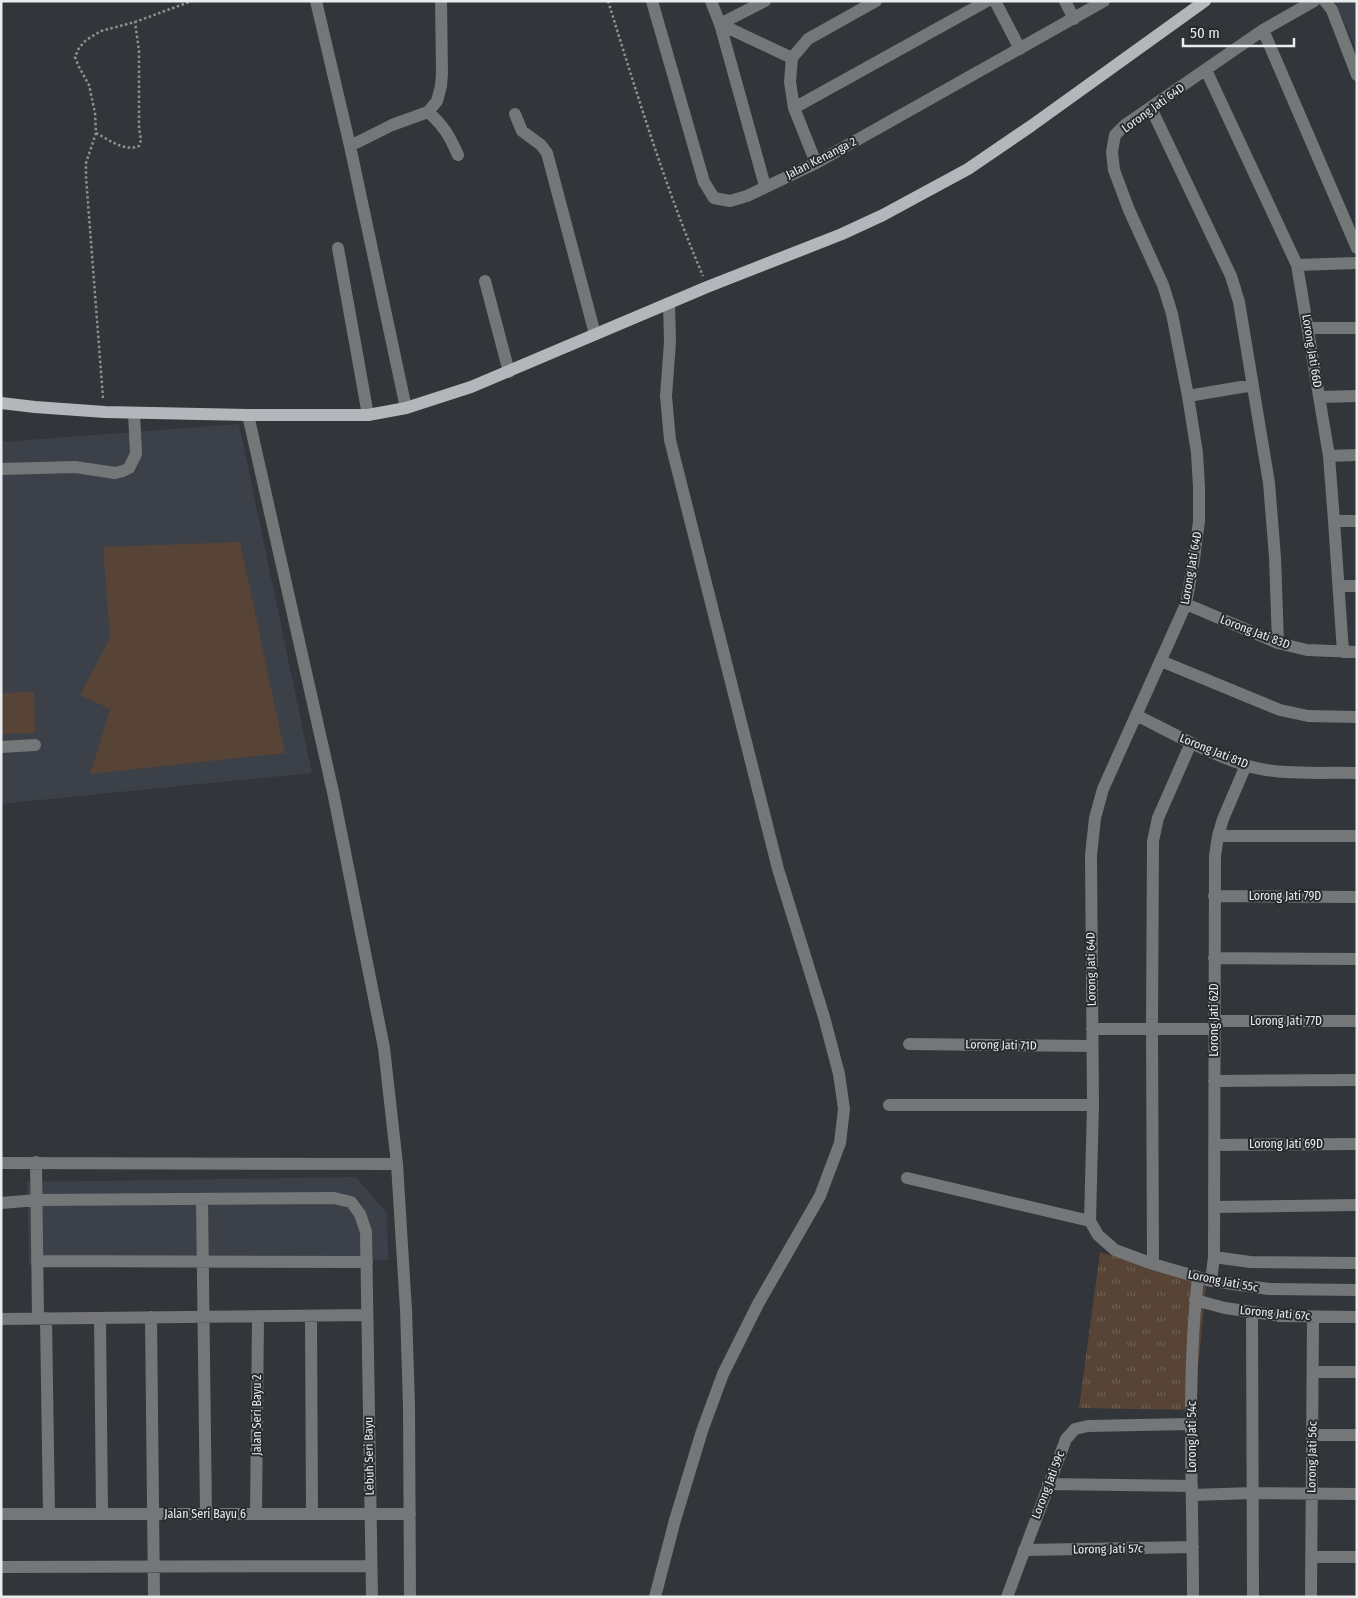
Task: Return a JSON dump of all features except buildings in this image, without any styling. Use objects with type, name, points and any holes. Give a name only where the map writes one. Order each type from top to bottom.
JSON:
[{"type":"main road","points":[[1,402],[35,407],[105,412],[368,415],[406,408],[471,387],[707,287],[842,234],[883,215],[968,169],[1205,1]]},
{"type":"street","points":[[316,1],[350,146],[406,408]]},
{"type":"street","points":[[350,146],[392,125],[428,112],[437,101],[441,86],[441,1]]},
{"type":"street","name":"Jalan Kenanga 2","points":[[652,1],[704,182],[714,198],[730,201],[747,196],[816,163],[1104,1]]},
{"type":"street","points":[[710,1],[720,24],[765,186]]},
{"type":"street","points":[[720,24],[765,1]]},
{"type":"street","points":[[816,163],[794,108],[790,82],[792,58],[808,39],[876,1]]},
{"type":"street","points":[[794,108],[987,1]]},
{"type":"street","points":[[995,1],[1020,49]]},
{"type":"street","points":[[1065,1],[1074,19]]},
{"type":"street","name":"Lorong Jati 64D","points":[[1090,1221],[1093,1105],[1090,855],[1095,818],[1103,789],[1186,604],[1194,559],[1199,512],[1197,453],[1177,335],[1163,285],[1129,210],[1114,170],[1112,152],[1115,135],[1125,125],[1263,30],[1314,1]]},
{"type":"street","points":[[1325,1],[1332,10],[1357,75]]},
{"type":"street","points":[[720,24],[792,58]]},
{"type":"street","points":[[1263,30],[1357,248]]},
{"type":"street","name":"Lorong Jati 66D","points":[[1206,70],[1296,264],[1329,456],[1343,652]]},
{"type":"street","points":[[1151,108],[1231,276],[1239,302],[1269,483],[1275,557],[1278,643]]},
{"type":"street","points":[[428,112],[440,122],[458,154]]},
{"type":"street","points":[[515,114],[522,131],[541,145],[547,153],[595,334]]},
{"type":"street","points":[[338,248],[368,415]]},
{"type":"street","points":[[1296,264],[1357,263]]},
{"type":"street","points":[[485,281],[509,372]]},
{"type":"street","points":[[655,1597],[702,1431],[723,1374],[758,1304],[820,1196],[840,1143],[844,1110],[839,1074],[824,1017],[778,869],[670,440],[666,396],[670,342],[669,303]]},
{"type":"street","points":[[1308,328],[1357,328]]},
{"type":"street","points":[[1188,396],[1253,384]]},
{"type":"street","points":[[1319,398],[1357,396]]},
{"type":"street","points":[[1,468],[75,467],[115,473],[123,471],[129,468],[136,454],[134,413]]},
{"type":"street","points":[[248,415],[333,792],[384,1048],[397,1164],[406,1310],[409,1406],[410,1597]]},
{"type":"street","points":[[1329,456],[1357,455]]},
{"type":"street","points":[[1334,521],[1357,521]]},
{"type":"street","points":[[1339,586],[1357,586]]},
{"type":"street","name":"Lorong Jati 83D","points":[[1186,604],[1278,643],[1307,650],[1357,652]]},
{"type":"street","points":[[1162,661],[1280,710],[1308,716],[1357,717]]},
{"type":"street","name":"Lorong Jati 81D","points":[[1136,715],[1191,743],[1246,765],[1272,770],[1357,773]]},
{"type":"street","points":[[1153,1264],[1152,1028],[1154,841],[1158,818],[1191,743]]},
{"type":"street","points":[[1,747],[35,745]]},
{"type":"street","name":"Lorong Jati 62D","points":[[1211,1281],[1214,1257],[1215,856],[1218,836],[1246,765]]},
{"type":"street","points":[[1218,836],[1357,836]]},
{"type":"street","name":"Lorong Jati 79D","points":[[1214,896],[1357,897]]},
{"type":"street","points":[[1214,958],[1357,959]]},
{"type":"street","name":"Lorong Jati 77D","points":[[1092,1029],[1357,1021]]},
{"type":"street","name":"Lorong Jati 71D","points":[[909,1044],[1092,1046]]},
{"type":"street","points":[[1214,1080],[1357,1080]]},
{"type":"street","points":[[888,1105],[1093,1105]]},
{"type":"street","name":"Lorong Jati 69D","points":[[1214,1145],[1357,1144]]},
{"type":"street","points":[[36,1162],[37,1261],[42,1318],[49,1514]]},
{"type":"street","points":[[1,1163],[397,1164]]},
{"type":"street","points":[[907,1178],[1090,1221]]},
{"type":"street","name":"Lebuh Seri Bayu","points":[[202,1199],[334,1198],[350,1202],[360,1214],[366,1232],[367,1262],[372,1597]]},
{"type":"street","points":[[1,1203],[37,1200],[202,1199],[206,1514]]},
{"type":"street","points":[[1214,1207],[1357,1205]]},
{"type":"street","name":"Lorong Jati 55c","points":[[1090,1221],[1098,1235],[1115,1250],[1153,1264],[1211,1281],[1269,1289],[1357,1290]]},
{"type":"street","points":[[1214,1257],[1250,1262],[1357,1263]]},
{"type":"street","points":[[37,1261],[367,1262]]},
{"type":"street","name":"Lorong Jati 54c","points":[[1193,1597],[1191,1424],[1195,1300],[1198,1277]]},
{"type":"street","name":"Lorong Jati 67c","points":[[1195,1300],[1225,1308],[1281,1316],[1357,1316]]},
{"type":"street","points":[[1252,1313],[1253,1597]]},
{"type":"street","points":[[1,1319],[367,1315]]},
{"type":"street","name":"Jalan Seri Bayu 2","points":[[256,1514],[258,1316]]},
{"type":"street","points":[[311,1316],[312,1514]]},
{"type":"street","name":"Lorong Jati 56c","points":[[1311,1597],[1313,1316]]},
{"type":"street","points":[[151,1317],[154,1597]]},
{"type":"street","points":[[100,1318],[102,1514]]},
{"type":"street","points":[[1313,1372],[1357,1372]]},
{"type":"street","name":"Lorong Jati 59c","points":[[1007,1597],[1066,1439],[1075,1429],[1088,1426],[1191,1424]]},
{"type":"street","points":[[1312,1435],[1357,1435]]},
{"type":"street","points":[[1048,1484],[1253,1493],[1357,1494]]},
{"type":"street","name":"Jalan Seri Bayu 6","points":[[1,1514],[410,1514]]},
{"type":"street","name":"Lorong Jati 57c","points":[[1024,1550],[1193,1547]]},
{"type":"street","points":[[1311,1557],[1357,1557]]},
{"type":"street","points":[[1,1567],[371,1566]]},
{"type":"path","points":[[105,412],[86,177],[86,163],[96,133],[95,113],[89,85],[78,67],[75,57],[79,48],[86,40],[101,31],[135,22],[192,1]]},
{"type":"path","points":[[608,1],[682,227],[707,287]]},
{"type":"path","points":[[96,133],[124,148],[139,146],[141,140],[139,128],[139,51],[135,22]]},
{"type":"shaded area","points":[[1335,1],[1357,1],[1357,51]]},
{"type":"shaded area","points":[[239,424],[312,773],[1,804],[1,442]]},
{"type":"shaded area","points":[[356,1177],[387,1213],[388,1260],[29,1265],[27,1182]]},
{"type":"green space","points":[[240,542],[285,753],[90,774],[110,709],[80,695],[110,638],[103,547]]},
{"type":"green space","points":[[34,692],[35,733],[1,734],[1,693]]},
{"type":"green space","points":[[1100,1252],[1206,1285],[1194,1410],[1079,1408]]}]
